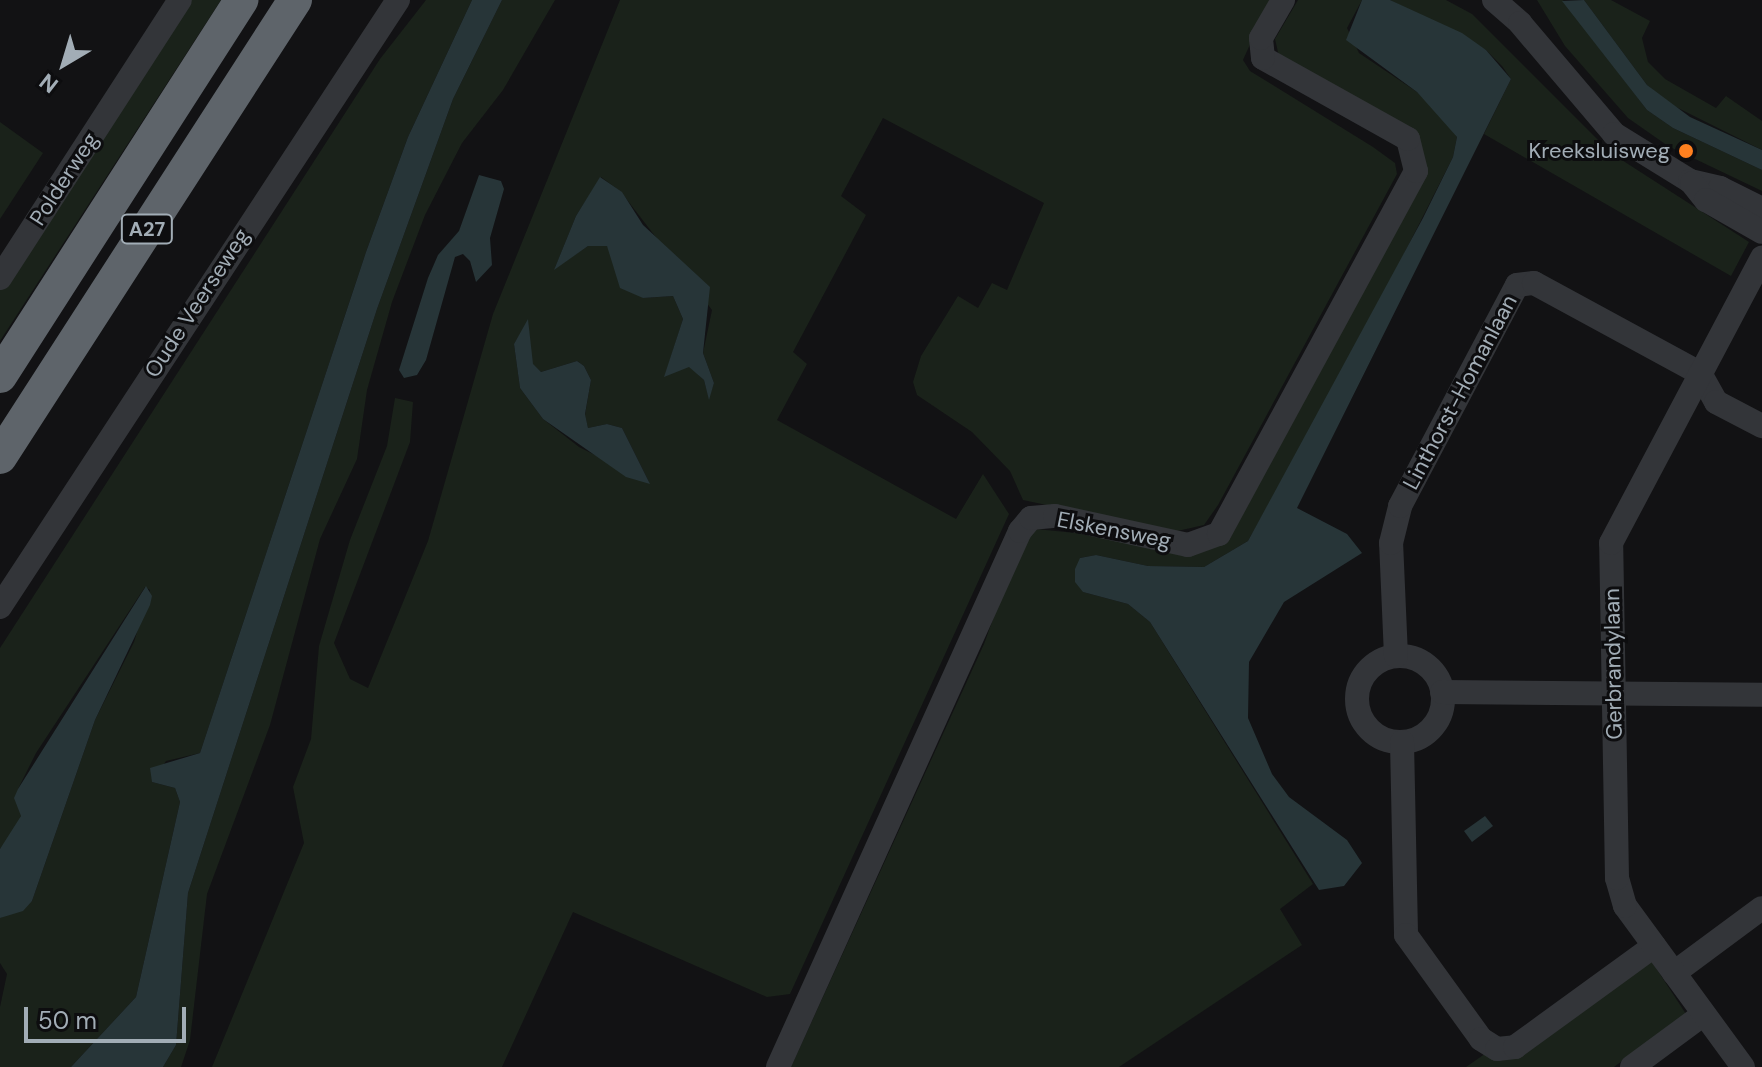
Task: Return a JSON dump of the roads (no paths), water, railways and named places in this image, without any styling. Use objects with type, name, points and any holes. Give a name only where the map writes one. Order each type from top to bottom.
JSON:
[{"type":"highway","name":"A27","points":[[0,376],[241,0]]},
{"type":"highway","name":"A27","points":[[0,457],[295,0]]},
{"type":"street","name":"Polderweg","points":[[0,278],[180,0]]},
{"type":"street","name":"Oude Veerseweg","points":[[0,607],[398,0]]},
{"type":"street","name":"Elskensweg","points":[[778,1067],[1020,531],[1031,518],[1055,516],[1188,545],[1219,534],[1416,171],[1408,139],[1263,58],[1261,38],[1283,0]]},
{"type":"street","points":[[1494,0],[1520,23],[1614,134],[1690,181],[1706,200],[1762,232]]},
{"type":"street","points":[[1690,181],[1720,188],[1762,209]]},
{"type":"street","name":"Gerbrandylaan","points":[[1743,1067],[1625,906],[1617,878],[1611,543],[1762,258]]},
{"type":"street","name":"Linthorst-Homanlaan","points":[[1396,656],[1391,543],[1400,506],[1517,285],[1534,283],[1700,373]]},
{"type":"street","points":[[1700,373],[1716,402],[1762,426]]},
{"type":"street","points":[[1396,656],[1429,668],[1442,692],[1441,711],[1431,729],[1402,742],[1377,736],[1366,727],[1356,702],[1362,676],[1383,659],[1396,656]]},
{"type":"street","points":[[1442,692],[1613,697],[1762,695]]},
{"type":"street","points":[[1402,742],[1406,935],[1481,1039],[1497,1049],[1515,1047],[1654,946]]},
{"type":"street","points":[[1674,973],[1762,908]]},
{"type":"street","points":[[1632,1067],[1704,1014]]},
{"type":"place","name":"Kreeksluisweg","points":[[1686,151]]}]
